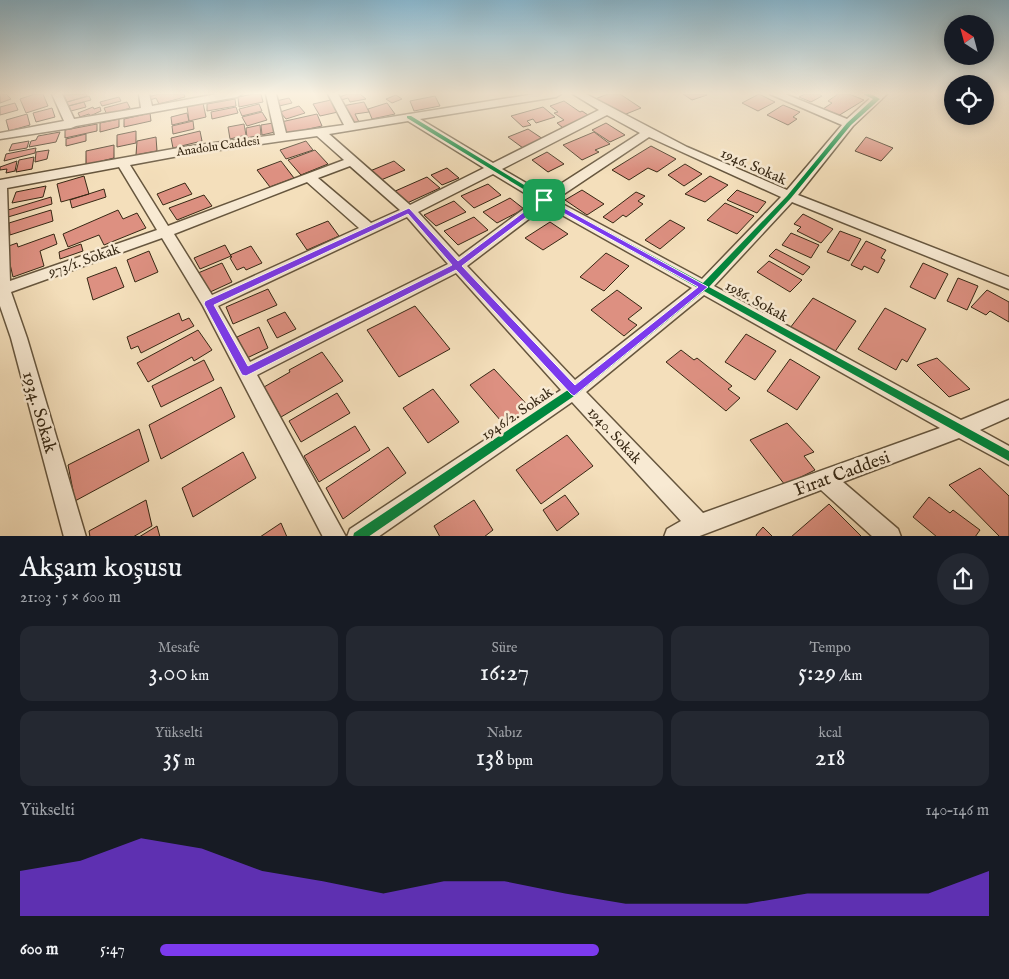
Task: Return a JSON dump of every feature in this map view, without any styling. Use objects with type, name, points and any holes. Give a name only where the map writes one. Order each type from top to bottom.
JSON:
[{"type":"street","points":[[68,119],[71,125]]},
{"type":"street","points":[[0,136],[103,119]]},
{"type":"street","points":[[277,119],[281,137]]},
{"type":"street","points":[[346,119],[350,126]]},
{"type":"street","name":"Anadolu Caddesi","points":[[1,184],[122,162],[396,119]]},
{"type":"street","name":"1986. Sokak","points":[[412,119],[544,200],[704,287],[958,430],[1009,456]]},
{"type":"street","points":[[208,304],[409,211],[590,119]]},
{"type":"street","name":"1946. Sokak","points":[[621,119],[647,133],[790,197],[1009,284]]},
{"type":"street","points":[[837,119],[849,124]]},
{"type":"street","name":"1946/2. Sokak","points":[[358,536],[574,391],[704,287],[790,197],[854,119]]},
{"type":"street","name":"1940. Sokak","points":[[320,132],[409,211],[457,266],[574,391],[686,532]]},
{"type":"street","points":[[246,372],[457,266],[544,200],[647,133]]},
{"type":"street","name":"973/1. Sokak","points":[[1,289],[165,232],[351,161]]},
{"type":"street","points":[[122,162],[208,304],[335,536]]},
{"type":"street","points":[[310,177],[369,229]]},
{"type":"street","name":"1934. Sokak","points":[[1,184],[1,289],[19,338],[75,536]]},
{"type":"street","name":"Fırat Caddesi","points":[[686,532],[958,430],[1009,408]]},
{"type":"street","points":[[824,480],[890,536]]},
{"type":"building","points":[[28,119],[30,125],[9,131],[6,120]]},
{"type":"building","points":[[35,119],[47,119],[36,122]]},
{"type":"building","points":[[119,119],[119,127],[100,132],[100,123]]},
{"type":"building","points":[[124,119],[151,119],[151,121],[124,127]]},
{"type":"building","points":[[171,119],[189,119],[189,121],[172,125]]},
{"type":"building","points":[[243,119],[267,120],[247,126]]},
{"type":"building","points":[[294,119],[319,119],[322,126],[286,134],[281,122]]},
{"type":"building","points":[[349,119],[358,119],[359,122],[351,124]]},
{"type":"building","points":[[514,119],[533,119],[527,121],[531,125],[523,127]]},
{"type":"building","points":[[533,119],[549,119],[536,123]]},
{"type":"building","points":[[563,119],[586,119],[563,128],[557,123],[564,120]]},
{"type":"building","points":[[775,119],[797,119],[788,125]]},
{"type":"building","points":[[193,121],[194,129],[173,134],[172,126]]},
{"type":"building","points":[[273,123],[275,132],[262,135],[261,125]]},
{"type":"building","points":[[606,123],[625,135],[610,142],[592,130]]},
{"type":"building","points":[[97,124],[97,131],[65,138],[65,130]]},
{"type":"building","points":[[244,124],[246,135],[230,139],[228,127]]},
{"type":"building","points":[[260,125],[261,135],[247,138],[246,128]]},
{"type":"building","points":[[528,129],[543,139],[523,148],[508,137]]},
{"type":"building","points":[[136,131],[136,143],[117,147],[117,135]]},
{"type":"building","points":[[200,131],[202,141],[173,148],[171,138]]},
{"type":"building","points":[[60,132],[56,142],[29,147],[31,141],[36,140],[38,136]]},
{"type":"building","points":[[594,132],[610,144],[595,150],[599,152],[582,160],[563,145]]},
{"type":"building","points":[[86,134],[86,141],[66,146],[66,139]]},
{"type":"building","points":[[156,137],[157,151],[136,155],[137,141]]},
{"type":"building","points":[[866,137],[893,148],[881,161],[855,151]]},
{"type":"building","points":[[29,141],[27,148],[9,151],[12,144]]},
{"type":"building","points":[[306,141],[313,150],[286,159],[280,150]]},
{"type":"building","points":[[114,145],[114,158],[86,165],[86,151]]},
{"type":"building","points":[[651,146],[676,159],[657,172],[648,168],[629,180],[612,170]]},
{"type":"building","points":[[36,148],[35,153],[4,161],[6,154]]},
{"type":"building","points":[[49,150],[47,159],[35,162],[36,152]]},
{"type":"building","points":[[315,150],[328,164],[301,175],[288,160]]},
{"type":"building","points":[[547,152],[564,164],[548,172],[532,160]]},
{"type":"building","points":[[34,157],[32,169],[16,172],[19,160]]},
{"type":"building","points":[[17,161],[15,171],[6,173],[7,169],[0,170],[0,167]]},
{"type":"building","points":[[281,161],[294,178],[270,187],[257,170]]},
{"type":"building","points":[[394,161],[405,170],[381,180],[370,171]]},
{"type":"building","points":[[685,164],[702,174],[684,186],[668,175]]},
{"type":"building","points":[[447,168],[459,178],[442,185],[431,175]]},
{"type":"building","points":[[84,176],[89,194],[61,202],[57,184]]},
{"type":"building","points":[[710,176],[728,185],[705,202],[685,194]]},
{"type":"building","points":[[427,177],[440,188],[405,204],[393,192]]},
{"type":"building","points":[[185,183],[192,194],[163,205],[157,194]]},
{"type":"building","points":[[488,184],[501,195],[474,208],[461,196]]},
{"type":"building","points":[[46,186],[43,197],[12,203],[16,192]]},
{"type":"building","points":[[104,189],[106,197],[72,208],[70,200]]},
{"type":"building","points":[[582,190],[604,204],[587,215],[565,200]]},
{"type":"building","points":[[737,190],[766,202],[757,213],[727,200]]},
{"type":"building","points":[[636,192],[645,196],[638,201],[643,204],[626,217],[623,215],[613,223],[603,217]]},
{"type":"building","points":[[204,195],[212,206],[177,220],[169,208]]},
{"type":"building","points":[[51,197],[52,204],[8,217],[8,210]]},
{"type":"building","points":[[510,198],[524,209],[497,223],[483,212]]},
{"type":"building","points":[[454,201],[466,212],[436,226],[424,215]]},
{"type":"building","points":[[725,203],[754,216],[737,234],[707,220]]},
{"type":"building","points":[[51,210],[53,221],[10,235],[9,223]]},
{"type":"building","points":[[118,210],[123,219],[137,213],[146,228],[104,245],[99,235],[68,247],[63,234]]},
{"type":"building","points":[[803,214],[833,229],[821,243],[797,231],[801,227],[794,224]]},
{"type":"building","points":[[474,217],[488,230],[458,245],[444,231]]},
{"type":"building","points":[[670,220],[685,228],[660,249],[645,240]]},
{"type":"building","points":[[328,221],[339,236],[307,250],[296,234]]},
{"type":"building","points":[[550,222],[568,234],[543,250],[525,238]]},
{"type":"building","points":[[840,231],[861,239],[849,261],[827,252]]},
{"type":"building","points":[[791,233],[819,245],[811,258],[782,245]]},
{"type":"building","points":[[54,234],[57,244],[40,251],[44,266],[13,277],[6,247],[17,243],[18,247]]},
{"type":"building","points":[[866,241],[886,250],[881,258],[885,260],[878,273],[864,266],[862,270],[851,265]]},
{"type":"building","points":[[81,244],[83,251],[60,259],[59,252]]},
{"type":"building","points":[[225,245],[231,256],[200,269],[194,258]]},
{"type":"building","points":[[251,246],[262,263],[246,270],[244,267],[237,270],[230,255]]},
{"type":"building","points":[[776,249],[810,267],[803,275],[769,256]]},
{"type":"building","points":[[149,251],[158,272],[135,282],[127,260]]},
{"type":"building","points":[[606,253],[629,266],[604,291],[580,277]]},
{"type":"building","points":[[769,261],[802,280],[790,292],[757,272]]},
{"type":"building","points":[[222,263],[232,282],[208,293],[198,273]]},
{"type":"building","points":[[923,263],[948,274],[935,299],[910,287]]},
{"type":"building","points":[[116,267],[124,287],[93,300],[87,278]]},
{"type":"building","points":[[958,278],[978,286],[967,310],[947,301]]},
{"type":"building","points":[[268,289],[277,305],[233,324],[226,307]]},
{"type":"building","points":[[617,290],[642,308],[628,319],[637,325],[624,336],[591,310]]},
{"type":"building","points":[[987,290],[1009,302],[1009,322],[990,311],[986,315],[971,307]]},
{"type":"building","points":[[813,298],[856,321],[834,353],[790,328]]},
{"type":"building","points":[[415,306],[450,349],[399,377],[367,330]]},
{"type":"building","points":[[885,308],[926,329],[907,362],[902,359],[896,370],[858,349]]},
{"type":"building","points":[[285,312],[296,329],[277,338],[267,320]]},
{"type":"building","points":[[179,313],[182,321],[189,318],[194,326],[141,353],[138,346],[131,349],[127,337]]},
{"type":"building","points":[[259,327],[268,348],[247,358],[237,337]]},
{"type":"building","points":[[198,330],[212,350],[194,361],[192,357],[148,382],[137,363]]},
{"type":"building","points":[[746,334],[776,351],[755,380],[725,362]]},
{"type":"building","points":[[681,350],[694,360],[697,358],[732,386],[728,389],[740,398],[726,411],[666,362]]},
{"type":"building","points":[[322,352],[343,381],[281,417],[264,387],[290,372],[289,370]]},
{"type":"building","points":[[937,358],[970,389],[949,397],[917,365]]},
{"type":"building","points":[[790,359],[820,377],[797,410],[767,391]]},
{"type":"building","points":[[204,360],[214,380],[161,407],[152,386]]},
{"type":"building","points":[[494,369],[532,410],[507,428],[470,385]]},
{"type":"building","points":[[221,387],[235,417],[161,459],[149,425]]},
{"type":"building","points":[[433,389],[459,422],[428,443],[403,408]]},
{"type":"building","points":[[337,393],[350,413],[301,442],[289,421]]},
{"type":"building","points":[[787,423],[814,452],[804,456],[815,470],[785,485],[750,440]]},
{"type":"building","points":[[355,426],[370,450],[319,482],[304,456]]},
{"type":"building","points":[[139,429],[149,461],[75,501],[68,465]]},
{"type":"building","points":[[567,435],[593,466],[541,504],[516,470]]},
{"type":"building","points":[[388,447],[406,473],[343,519],[326,488]]},
{"type":"building","points":[[243,452],[256,478],[193,517],[182,488]]},
{"type":"building","points":[[980,468],[1009,496],[1009,536],[999,536],[949,485]]},
{"type":"building","points":[[565,495],[579,514],[557,531],[543,510]]},
{"type":"building","points":[[929,497],[950,513],[953,510],[980,530],[976,536],[936,536],[913,517]]},
{"type":"building","points":[[146,500],[152,526],[135,536],[90,536],[89,531]]},
{"type":"building","points":[[474,500],[493,530],[485,536],[439,536],[434,526]]},
{"type":"building","points":[[829,504],[861,536],[792,536]]},
{"type":"building","points":[[281,523],[287,536],[262,536]]},
{"type":"building","points":[[157,526],[160,536],[141,536]]},
{"type":"building","points":[[763,527],[772,536],[756,536]]},
{"type":"cycle path","points":[[412,119],[545,200],[1009,456]]},
{"type":"cycle path","points":[[359,536],[574,391],[704,287],[789,197],[855,119]]},
{"type":"route","points":[[544,200],[457,266],[409,211],[208,304],[246,372],[457,266],[574,391],[704,287],[544,200]]}]
